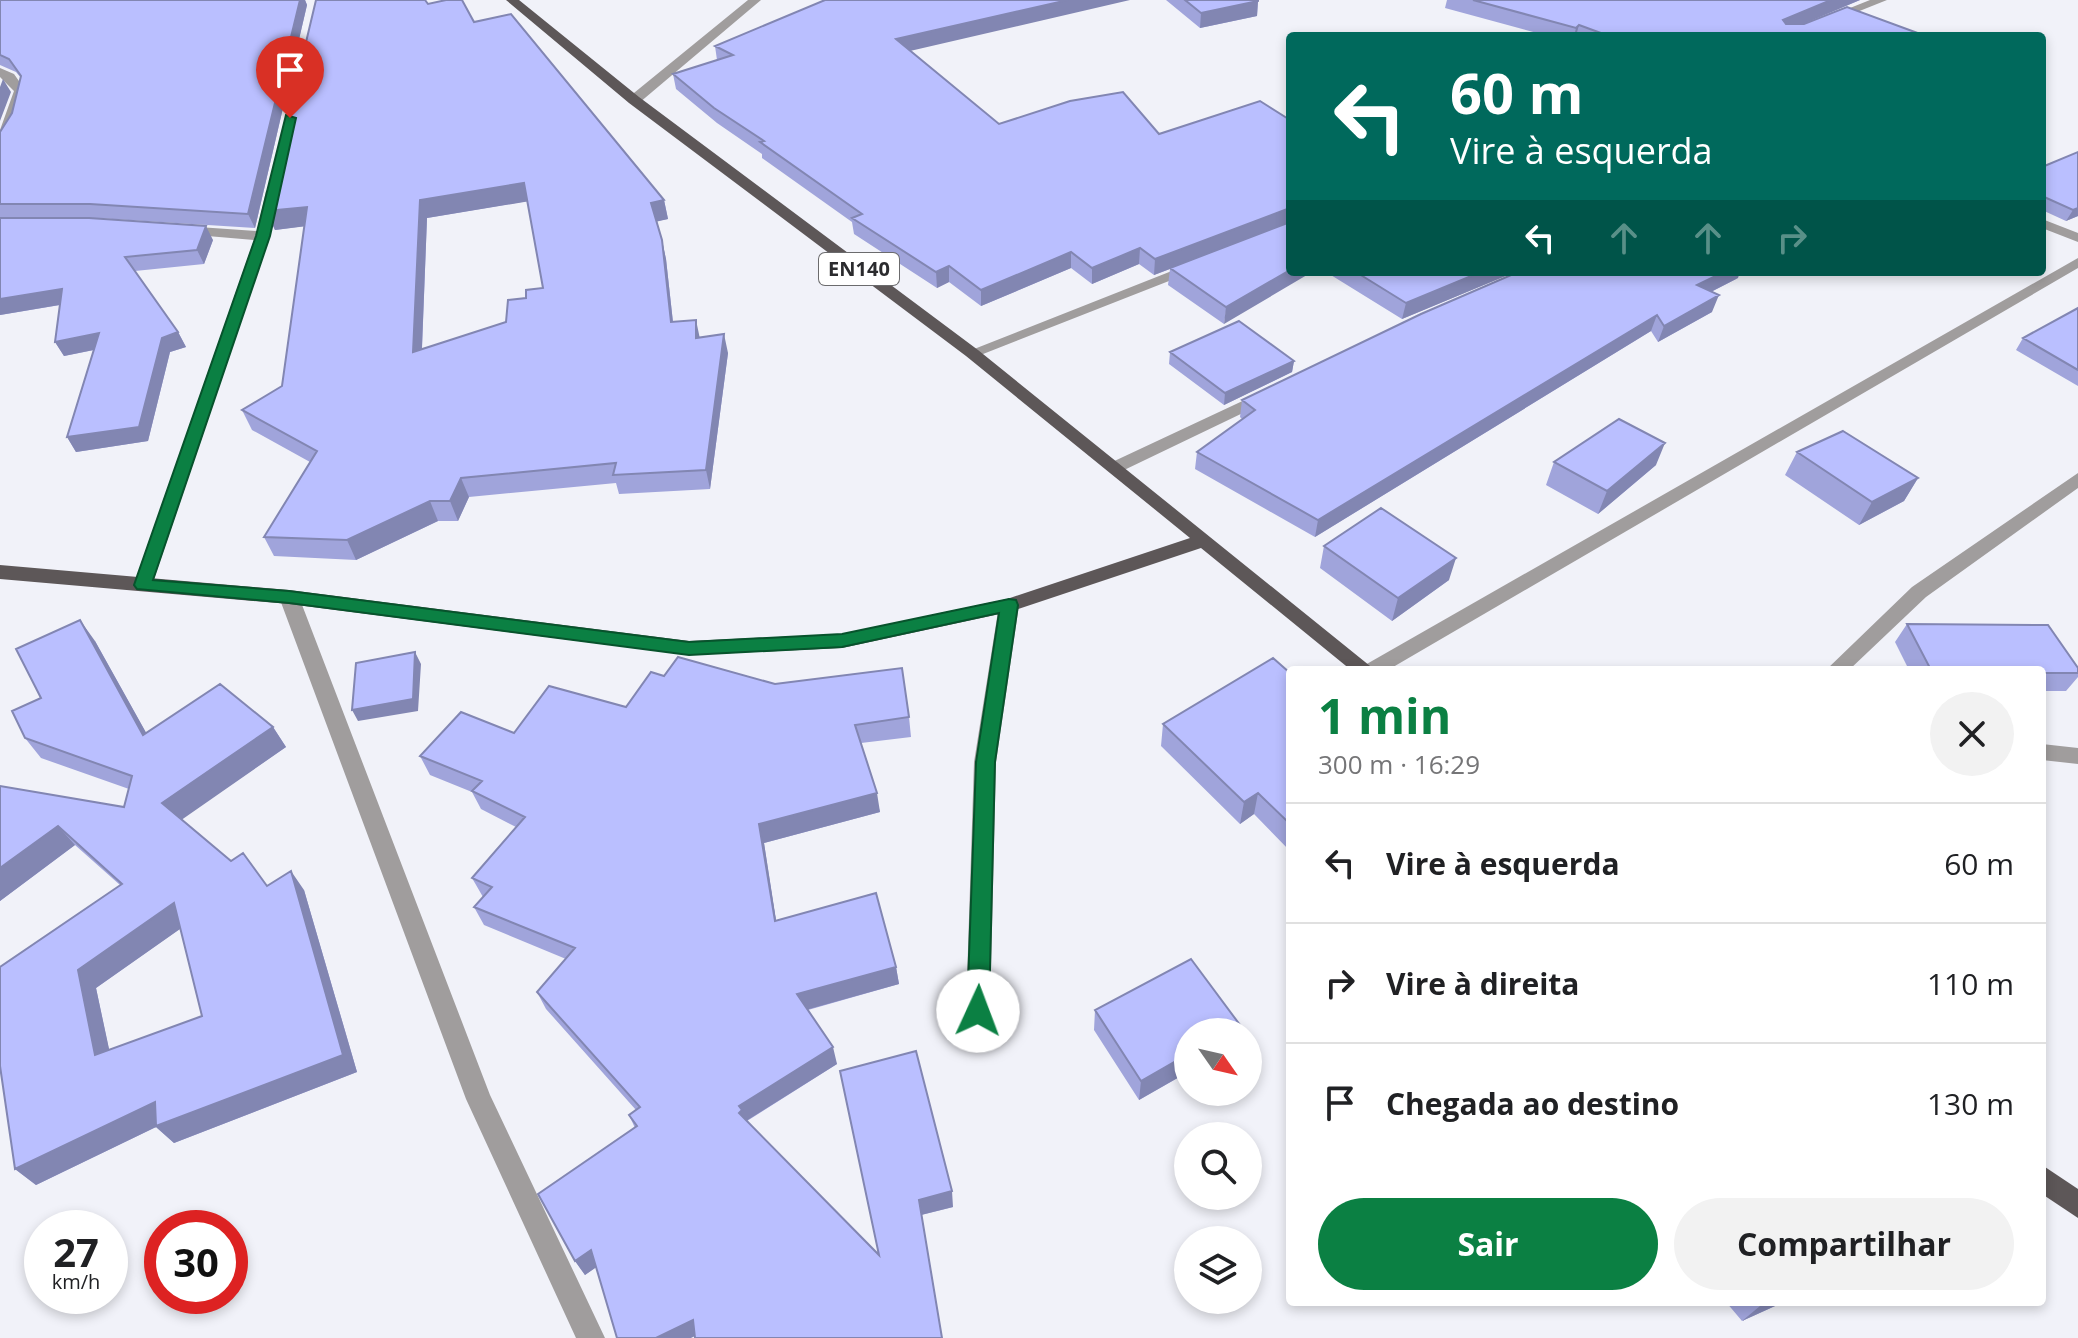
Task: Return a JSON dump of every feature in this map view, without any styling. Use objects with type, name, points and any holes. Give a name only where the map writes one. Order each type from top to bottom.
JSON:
[{"type":"main road","name":"EN140","points":[[512,0],[634,100],[972,353],[1360,666]]},
{"type":"main road","points":[[0,572],[289,597],[689,648],[842,641],[1009,605],[1204,540]]},
{"type":"main road","points":[[2046,1181],[2078,1205]]},
{"type":"street","points":[[634,100],[755,0]]},
{"type":"street","points":[[1797,32],[1881,0]]},
{"type":"street","points":[[0,72],[10,77],[20,91],[10,125],[0,141]]},
{"type":"street","points":[[143,585],[263,236],[276,177]]},
{"type":"street","points":[[2046,225],[2078,238]]},
{"type":"street","points":[[172,230],[263,236]]},
{"type":"street","points":[[1379,666],[2078,262]]},
{"type":"street","points":[[972,353],[1203,263]]},
{"type":"street","points":[[1114,468],[1283,386]]},
{"type":"street","points":[[1840,666],[1919,592],[2078,479]]},
{"type":"street","points":[[289,597],[479,1099],[591,1338]]},
{"type":"street","points":[[978,1011],[985,762],[1009,605]]},
{"type":"street","points":[[2046,752],[2078,756]]},
{"type":"building","points":[[0,0],[300,0],[248,214],[90,204],[0,204],[0,132],[12,113],[21,76],[9,59],[0,55]]},
{"type":"building","points":[[316,0],[425,0],[428,4],[462,0],[474,22],[511,14],[664,200],[651,203],[662,240],[671,322],[696,320],[696,338],[724,334],[706,470],[613,475],[616,463],[461,478],[450,501],[430,501],[347,540],[264,537],[317,451],[242,410],[282,386],[307,207],[266,211]],"holes":[[[524,183],[543,288],[526,290],[526,298],[508,300],[506,322],[413,352],[420,200]]]},
{"type":"building","points":[[825,0],[1068,0],[896,39],[999,124],[1070,101],[1123,92],[1159,134],[1260,101],[1286,117],[1286,210],[1155,259],[1140,248],[1092,268],[1071,252],[981,290],[949,266],[936,272],[852,218],[862,214],[714,108],[673,74],[733,55],[715,46]]},
{"type":"building","points":[[1185,0],[1258,0],[1258,1],[1201,13]]},
{"type":"building","points":[[1473,0],[1831,0],[1783,20],[1786,24],[1804,24],[1847,7],[1915,32],[1598,32],[1579,25],[1576,28]]},
{"type":"building","points":[[2078,152],[2078,208],[2073,210],[2046,198],[2046,165]]},
{"type":"building","points":[[0,218],[89,218],[206,226],[197,250],[125,257],[178,332],[162,338],[139,427],[67,437],[99,333],[55,342],[62,289],[0,299]]},
{"type":"building","points":[[1286,224],[1286,272],[1226,307],[1170,268]]},
{"type":"building","points":[[1362,276],[1471,276],[1406,303]]},
{"type":"building","points":[[1509,276],[1716,276],[1697,285],[1719,295],[1664,326],[1657,315],[1318,520],[1197,452],[1255,410],[1242,400],[1421,314]]},
{"type":"building","points":[[2078,308],[2078,370],[2023,338]]},
{"type":"building","points":[[1239,321],[1294,361],[1225,393],[1170,352]]},
{"type":"building","points":[[1619,419],[1665,443],[1607,491],[1554,462]]},
{"type":"building","points":[[1843,431],[1918,478],[1872,502],[1797,452]]},
{"type":"building","points":[[1381,508],[1456,558],[1398,598],[1324,546]]},
{"type":"building","points":[[80,620],[143,735],[220,684],[273,727],[162,803],[231,861],[243,853],[267,886],[291,871],[343,1055],[156,1126],[155,1102],[15,1169],[0,1066],[0,967],[122,884],[58,826],[0,868],[0,786],[124,807],[132,776],[25,738],[12,711],[41,698],[16,649]],"holes":[[[174,903],[202,1016],[95,1055],[78,970]]]},
{"type":"building","points":[[1907,624],[2048,625],[2078,668],[2078,673],[2046,673],[2046,666],[1929,666]]},
{"type":"building","points":[[415,652],[413,699],[352,710],[356,663]]},
{"type":"building","points":[[678,657],[775,684],[902,668],[909,717],[855,725],[877,793],[759,824],[775,921],[876,893],[896,967],[797,994],[833,1047],[739,1106],[742,1110],[739,1113],[879,1255],[840,1071],[916,1051],[952,1191],[919,1200],[942,1338],[695,1338],[693,1320],[656,1338],[617,1338],[591,1250],[575,1261],[538,1194],[637,1126],[629,1115],[640,1107],[537,992],[575,948],[474,907],[492,887],[472,878],[525,817],[472,791],[482,781],[420,756],[461,712],[514,733],[549,686],[626,707],[651,672],[664,676]]},
{"type":"building","points":[[1273,658],[1286,669],[1286,820],[1258,793],[1244,802],[1163,724]]},
{"type":"building","points":[[1191,959],[1235,1018],[1174,1018],[1174,1062],[1141,1081],[1095,1010]]},
{"type":"route","points":[[290,118],[263,236],[143,585],[289,597],[689,648],[842,641],[1009,605],[985,762],[978,1011]]}]
